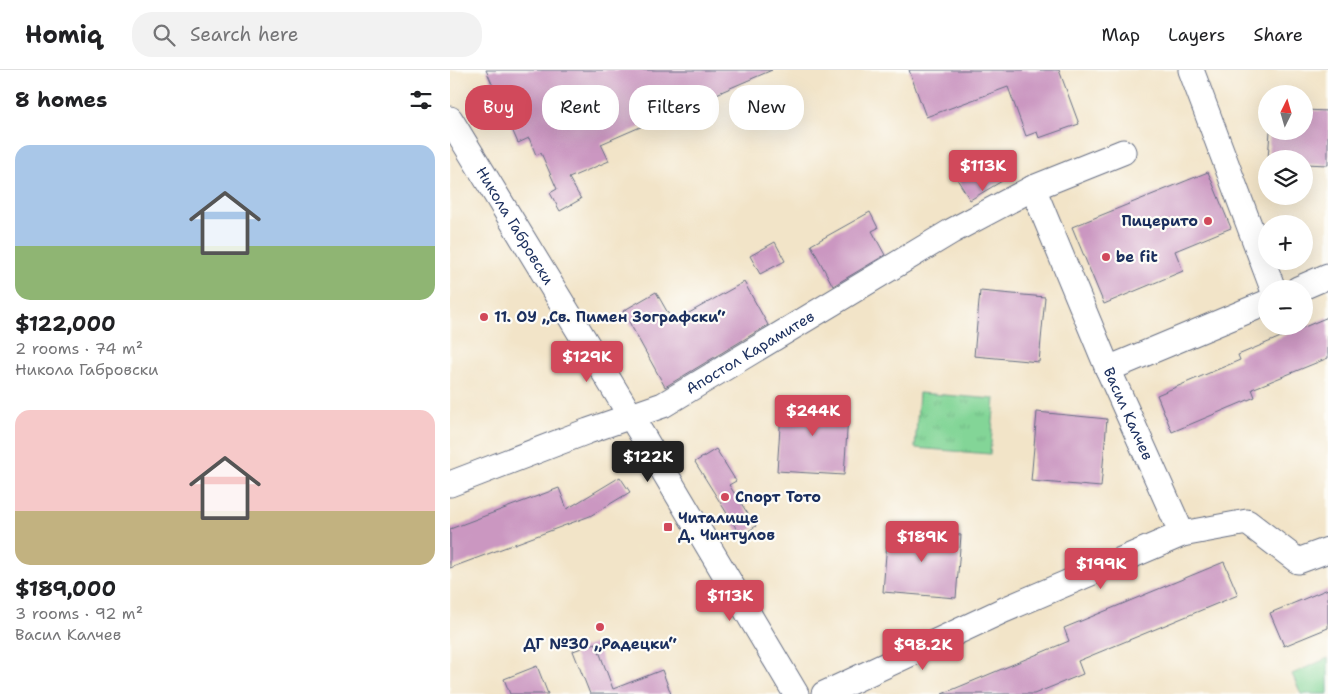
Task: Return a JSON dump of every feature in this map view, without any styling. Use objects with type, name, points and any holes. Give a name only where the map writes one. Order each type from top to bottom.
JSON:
[{"type":"street","points":[[1191,70],[1270,280]]},
{"type":"street","name":"Никола Габровски","points":[[450,119],[457,143],[631,416],[796,694]]},
{"type":"street","name":"Апостол Карамитев","points":[[450,484],[663,405],[952,231],[1033,188],[1123,152]]},
{"type":"street","points":[[1033,188],[1108,369]]},
{"type":"street","points":[[1313,282],[1328,276]]},
{"type":"street","name":"Васил Калчев","points":[[1182,534],[1108,369],[1258,305]]},
{"type":"street","points":[[824,694],[1004,610],[1182,534],[1247,522],[1298,561],[1328,550]]},
{"type":"green space","points":[[919,393],[995,399],[990,454],[915,448]]},
{"type":"green space","points":[[1328,658],[1328,694],[1301,694],[1292,674]]},
{"type":"building","points":[[486,70],[772,70],[737,85],[729,85],[729,89],[719,93],[719,85],[629,85],[629,130],[633,130],[601,144],[609,161],[569,178],[581,199],[560,211],[550,193],[557,189],[541,153],[536,155],[529,138],[518,143],[512,130],[532,130],[532,85],[493,85]]},
{"type":"building","points":[[909,70],[1059,70],[1079,124],[1039,138],[1037,132],[1026,136],[1008,87],[926,117]]},
{"type":"building","points":[[1313,110],[1328,111],[1328,165],[1313,164],[1313,150],[1269,150],[1269,140],[1313,140]]},
{"type":"building","points":[[990,160],[1002,181],[970,200],[957,179]]},
{"type":"building","points":[[1208,172],[1231,228],[1175,251],[1183,271],[1104,304],[1072,227]]},
{"type":"building","points":[[870,212],[878,228],[872,231],[885,255],[833,286],[811,245]]},
{"type":"building","points":[[775,242],[785,261],[760,274],[750,256]]},
{"type":"building","points":[[744,282],[768,325],[665,387],[623,311],[656,292],[673,322]]},
{"type":"building","points":[[980,291],[1045,297],[1039,362],[974,356]]},
{"type":"building","points":[[1328,317],[1328,358],[1252,389],[1255,397],[1172,432],[1157,395],[1240,360],[1238,355],[1285,335],[1313,335],[1313,323]]},
{"type":"building","points":[[782,398],[849,402],[844,475],[777,471]]},
{"type":"building","points":[[1037,412],[1107,419],[1101,487],[1031,481]]},
{"type":"building","points":[[716,449],[736,481],[729,485],[756,526],[741,536],[695,462]]},
{"type":"building","points":[[620,477],[630,492],[590,516],[450,568],[450,529],[559,488],[567,509]]},
{"type":"building","points":[[888,529],[961,535],[956,598],[883,592]]},
{"type":"building","points":[[1224,562],[1238,595],[1078,661],[1083,674],[1034,694],[942,694],[1069,641],[1064,628]]},
{"type":"building","points":[[1328,589],[1328,628],[1284,646],[1270,613]]},
{"type":"building","points":[[596,643],[613,689],[662,670],[671,694],[590,694],[573,651]]},
{"type":"building","points":[[537,666],[548,694],[510,694],[504,679]]},
{"type":"place","name":"Пицерито","points":[[1208,221]]},
{"type":"place","name":"be fit","points":[[1106,257]]},
{"type":"place","name":"11. ОУ „Св. Пимен Зографски“","points":[[484,317]]},
{"type":"place","name":"Спорт Тото","points":[[725,497]]},
{"type":"place","name":"Читалище Д. Чинтулов","points":[[668,527]]},
{"type":"place","name":"ДГ №30 „Радецки“","points":[[600,627]]}]
